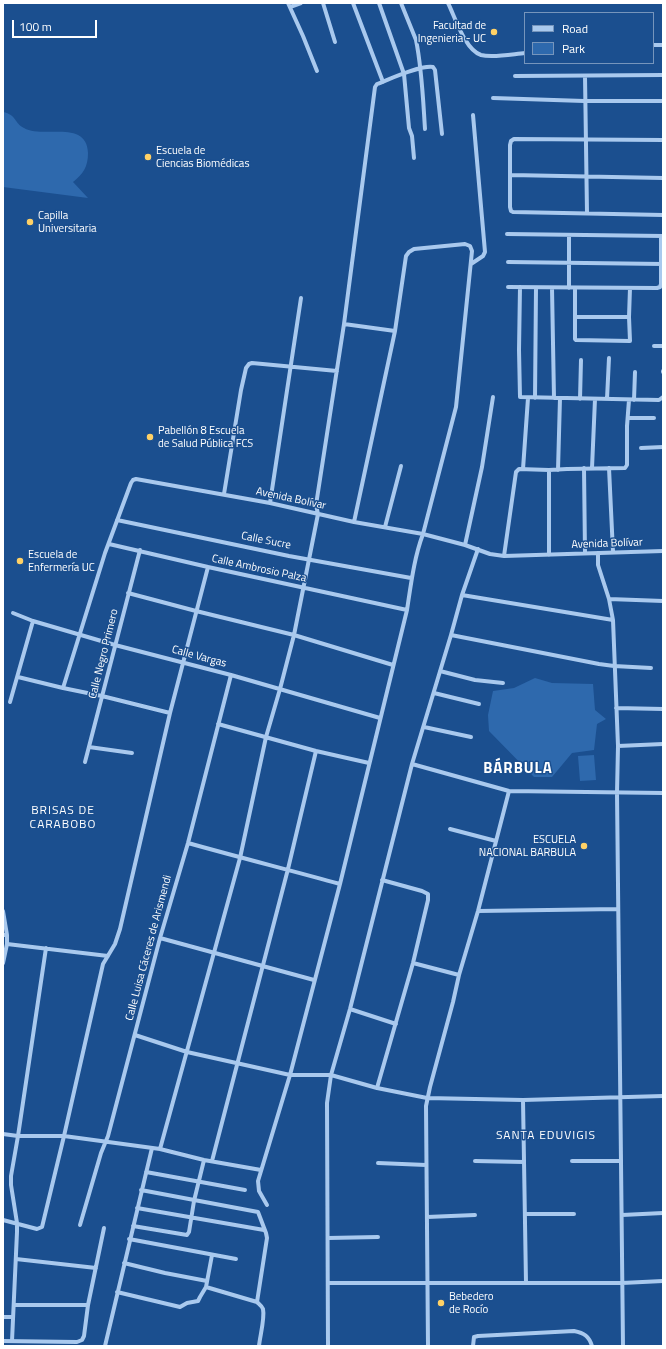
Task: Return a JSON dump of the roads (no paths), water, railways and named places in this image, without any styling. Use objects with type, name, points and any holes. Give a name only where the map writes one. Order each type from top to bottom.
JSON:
[{"type":"street","points":[[301,3],[289,5],[317,71]]},
{"type":"street","points":[[323,3],[335,42]]},
{"type":"street","points":[[353,3],[383,82]]},
{"type":"street","points":[[379,3],[404,74],[409,128],[412,136],[414,158]]},
{"type":"street","points":[[401,3],[416,40],[425,129]]},
{"type":"street","points":[[448,3],[467,45],[473,51],[480,55],[524,53]]},
{"type":"street","points":[[160,1149],[240,858],[266,737],[294,635],[304,588],[318,514],[316,505],[344,324],[374,90],[377,84],[420,69],[431,66],[433,67],[435,70],[442,134]]},
{"type":"street","points":[[515,76],[663,75]]},
{"type":"street","points":[[585,76],[584,101],[587,213]]},
{"type":"street","points":[[493,98],[584,101],[663,101]]},
{"type":"street","points":[[471,264],[483,256],[485,252],[473,115]]},
{"type":"street","points":[[663,140],[514,139],[511,141],[510,145],[511,211],[663,215]]},
{"type":"street","points":[[511,175],[663,178]]},
{"type":"street","points":[[507,234],[662,236],[662,288],[508,287]]},
{"type":"street","points":[[569,235],[569,288]]},
{"type":"street","points":[[267,1205],[260,1191],[258,1181],[290,1075],[340,884],[407,610],[419,546],[456,407],[471,264],[472,251],[470,246],[465,244],[414,249],[406,256],[395,331],[354,522]]},
{"type":"street","points":[[508,262],[662,264]]},
{"type":"street","points":[[520,287],[520,397],[632,400],[659,400],[663,397]]},
{"type":"street","points":[[535,398],[536,288]]},
{"type":"street","points":[[552,288],[554,398]]},
{"type":"street","points":[[575,288],[576,340],[629,341],[631,339],[629,317],[630,288]]},
{"type":"street","points":[[270,503],[301,298]]},
{"type":"street","points":[[575,317],[629,317]]},
{"type":"street","points":[[344,324],[395,331]]},
{"type":"street","points":[[654,346],[663,346]]},
{"type":"street","points":[[607,399],[608,358]]},
{"type":"street","points":[[580,399],[581,360]]},
{"type":"street","points":[[224,494],[241,390],[246,368],[249,364],[252,363],[337,371]]},
{"type":"street","points":[[504,556],[516,472],[519,469],[558,470],[627,467],[628,418],[632,400],[635,372]]},
{"type":"street","points":[[465,545],[482,467],[493,397]]},
{"type":"street","points":[[523,469],[528,398]]},
{"type":"street","points":[[558,470],[560,398]]},
{"type":"street","points":[[592,468],[595,399]]},
{"type":"street","points":[[628,418],[654,418]]},
{"type":"street","points":[[641,448],[663,447]]},
{"type":"street","points":[[385,527],[401,466]]},
{"type":"street","points":[[584,468],[585,553]]},
{"type":"street","points":[[609,468],[613,552]]},
{"type":"street","points":[[549,555],[550,470]]},
{"type":"street","name":"Avenida Bolívar","points":[[63,688],[108,544],[131,483],[136,479],[224,494],[354,522],[423,534],[465,545],[490,554],[504,556],[663,550]]},
{"type":"street","name":"Calle Sucre","points":[[117,520],[289,556],[310,558],[412,578]]},
{"type":"street","name":"Calle Ambrosio Palza","points":[[108,544],[407,610]]},
{"type":"street","points":[[328,1346],[327,1104],[331,1075],[350,1009],[412,764],[462,595],[478,549]]},
{"type":"street","name":"Calle Negro Primero","points":[[85,762],[140,550]]},
{"type":"street","points":[[598,552],[601,575],[609,599],[613,620],[618,746],[617,793],[623,1346]]},
{"type":"street","points":[[3,1220],[37,1229],[42,1227],[103,964],[115,944],[120,929],[170,713],[208,567]]},
{"type":"street","points":[[128,593],[294,635],[394,665]]},
{"type":"street","points":[[462,595],[613,620]]},
{"type":"street","points":[[609,599],[663,601]]},
{"type":"street","name":"Calle Vargas","points":[[13,613],[33,621],[116,645],[231,675],[380,718]]},
{"type":"street","points":[[10,702],[33,621]]},
{"type":"street","points":[[451,635],[614,666],[651,668]]},
{"type":"street","points":[[440,671],[475,680],[503,683]]},
{"type":"street","name":"Calle Luisa Cáceres de Arismendi","points":[[80,1225],[101,1153],[106,1142],[160,938],[188,843],[231,675]]},
{"type":"street","points":[[18,677],[170,713]]},
{"type":"street","points":[[434,693],[479,704]]},
{"type":"street","points":[[616,708],[663,708]]},
{"type":"street","points":[[218,724],[316,751],[369,763]]},
{"type":"street","points":[[424,727],[471,737]]},
{"type":"street","points":[[618,746],[663,744]]},
{"type":"street","points":[[89,747],[132,753]]},
{"type":"street","points":[[212,1161],[288,869],[316,751]]},
{"type":"street","points":[[412,764],[509,790],[663,793]]},
{"type":"street","points":[[428,1346],[426,1165],[427,1098],[509,790]]},
{"type":"street","points":[[450,829],[496,841]]},
{"type":"street","points":[[188,843],[340,884]]},
{"type":"street","points":[[377,1088],[413,963],[428,900],[428,894],[422,891],[382,880]]},
{"type":"street","points":[[478,911],[618,908]]},
{"type":"street","points":[[3,911],[7,944],[3,963]]},
{"type":"street","points":[[160,938],[314,980]]},
{"type":"street","points":[[7,944],[108,956]]},
{"type":"street","points":[[12,1341],[17,1223],[10,1185],[46,948]]},
{"type":"street","points":[[413,963],[459,975]]},
{"type":"street","points":[[350,1009],[396,1024]]},
{"type":"street","points":[[135,1035],[187,1052],[290,1075],[331,1075],[377,1088],[427,1098],[523,1100],[663,1096]]},
{"type":"street","points":[[523,1100],[526,1283]]},
{"type":"street","points":[[3,1134],[18,1136],[64,1136],[160,1149],[204,1160],[261,1170]]},
{"type":"street","points":[[104,1346],[152,1148]]},
{"type":"street","points":[[133,1226],[184,1236],[187,1235],[189,1232],[194,1201],[204,1160]]},
{"type":"street","points":[[475,1161],[524,1162]]},
{"type":"street","points":[[572,1161],[621,1161]]},
{"type":"street","points":[[378,1164],[426,1165]]},
{"type":"street","points":[[146,1172],[245,1190]]},
{"type":"street","points":[[141,1190],[194,1201],[255,1211],[260,1215],[267,1238],[257,1302]]},
{"type":"street","points":[[137,1208],[264,1230]]},
{"type":"street","points":[[622,1215],[663,1213]]},
{"type":"street","points":[[525,1214],[574,1214]]},
{"type":"street","points":[[427,1217],[475,1215]]},
{"type":"street","points":[[3,1341],[77,1342],[82,1340],[104,1228]]},
{"type":"street","points":[[328,1238],[378,1237]]},
{"type":"street","points":[[129,1239],[236,1259]]},
{"type":"street","points":[[117,1292],[180,1307],[187,1303],[198,1301],[206,1287],[212,1255]]},
{"type":"street","points":[[16,1259],[96,1268]]},
{"type":"street","points":[[124,1263],[207,1281]]},
{"type":"street","points":[[328,1284],[622,1283],[663,1281]]},
{"type":"street","points":[[206,1287],[257,1302],[263,1308],[259,1346]]},
{"type":"street","points":[[14,1305],[88,1304]]},
{"type":"street","points":[[3,1317],[13,1317]]},
{"type":"street","points":[[473,1346],[474,1337],[478,1336],[574,1331],[584,1333],[592,1346]]},
{"type":"place","name":"Facultad de Ingenieria - UC","points":[[494,32]]},
{"type":"place","name":"Escuela de Ciencias Biomédicas","points":[[148,157]]},
{"type":"place","name":"Capilla Universitaria","points":[[30,222]]},
{"type":"place","name":"Pabellón 8 Escuela de Salud Pública FCS","points":[[150,437]]},
{"type":"place","name":"Escuela de Enfermería UC","points":[[20,561]]},
{"type":"place","name":"ESCUELA NACIONAL BARBULA","points":[[584,846]]},
{"type":"place","name":"Bebedero de Rocío","points":[[441,1303]]},
{"type":"district","name":"BÁRBULA","points":[[518,769]]},
{"type":"district","name":"BRISAS DE CARABOBO","points":[[63,818]]},
{"type":"district","name":"SANTA EDUVIGIS","points":[[546,1136]]}]
